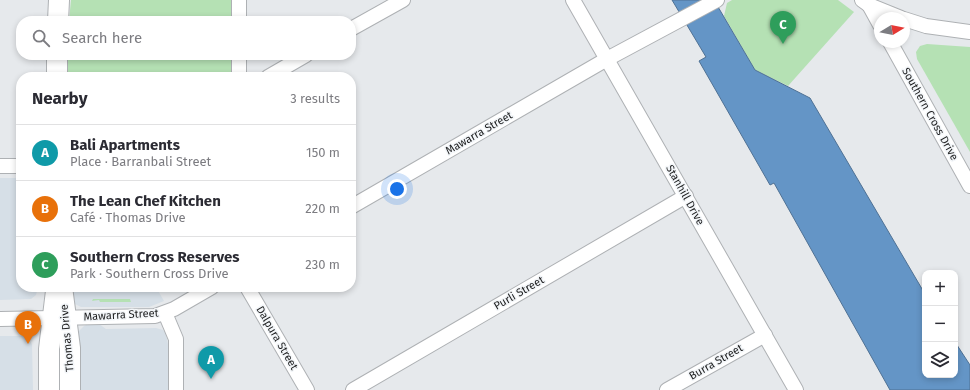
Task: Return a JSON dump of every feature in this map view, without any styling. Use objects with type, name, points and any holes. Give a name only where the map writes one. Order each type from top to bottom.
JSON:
[{"type":"main road","points":[[58,16],[59,0]]},
{"type":"main road","points":[[57,60],[57,72]]},
{"type":"main road","name":"Thomas Drive","points":[[57,292],[59,318],[70,348],[70,390]]},
{"type":"main road","name":"Thomas Drive","points":[[49,390],[48,349],[59,318],[62,292]]},
{"type":"main road","points":[[48,349],[70,348]]},
{"type":"street","points":[[239,0],[239,16]]},
{"type":"street","points":[[356,26],[403,0]]},
{"type":"street","name":"Stanhill Drive","points":[[573,0],[796,390]]},
{"type":"street","points":[[608,59],[717,0]]},
{"type":"street","points":[[866,3],[887,12]]},
{"type":"street","points":[[866,3],[874,15]]},
{"type":"street","points":[[910,21],[926,26],[970,32]]},
{"type":"street","name":"Southern Cross Drive","points":[[893,48],[970,186]]},
{"type":"street","name":"Mawarra Street","points":[[356,204],[608,59]]},
{"type":"street","points":[[239,60],[239,72]]},
{"type":"street","points":[[277,72],[297,60]]},
{"type":"street","points":[[0,166],[16,166]]},
{"type":"street","name":"Purli Street","points":[[353,390],[686,196]]},
{"type":"street","name":"Mawarra Street","points":[[0,319],[150,316],[166,313],[203,292]]},
{"type":"street","name":"Dalpura Street","points":[[250,292],[307,390]]},
{"type":"street","points":[[166,313],[176,339],[176,390]]},
{"type":"street","name":"Burra Street","points":[[667,390],[764,335]]},
{"type":"shaded area","points":[[0,178],[16,178],[16,292],[37,292],[36,295],[31,299],[0,300]]},
{"type":"shaded area","points":[[71,292],[159,292],[164,301],[149,307],[81,307],[73,303]]},
{"type":"shaded area","points":[[88,324],[99,324],[106,329],[156,328],[163,330],[166,334],[168,344],[168,390],[79,390],[77,333]]},
{"type":"shaded area","points":[[0,336],[25,336],[32,344],[33,390],[0,390]]},
{"type":"green space","points":[[71,0],[231,0],[231,16],[69,16]]},
{"type":"green space","points":[[732,0],[838,0],[854,12],[788,86],[755,70],[724,16],[727,3]]},
{"type":"green space","points":[[927,44],[970,47],[970,152],[917,59],[916,52],[920,46]]},
{"type":"green space","points":[[68,60],[231,60],[231,72],[68,72]]},
{"type":"green space","points":[[93,299],[130,299],[131,302],[100,302],[99,300],[92,301]]},
{"type":"water","points":[[672,0],[714,0],[755,70],[810,98],[922,289],[922,378],[958,378],[958,347],[970,365],[970,390],[890,390],[774,183],[770,185],[699,61],[706,57]]},
{"type":"place","name":"Southern Cross Reserves","points":[[783,44]]},
{"type":"place","name":"The Lean Chef Kitchen","points":[[28,344]]},
{"type":"place","name":"Bali Apartments","points":[[211,379]]}]
